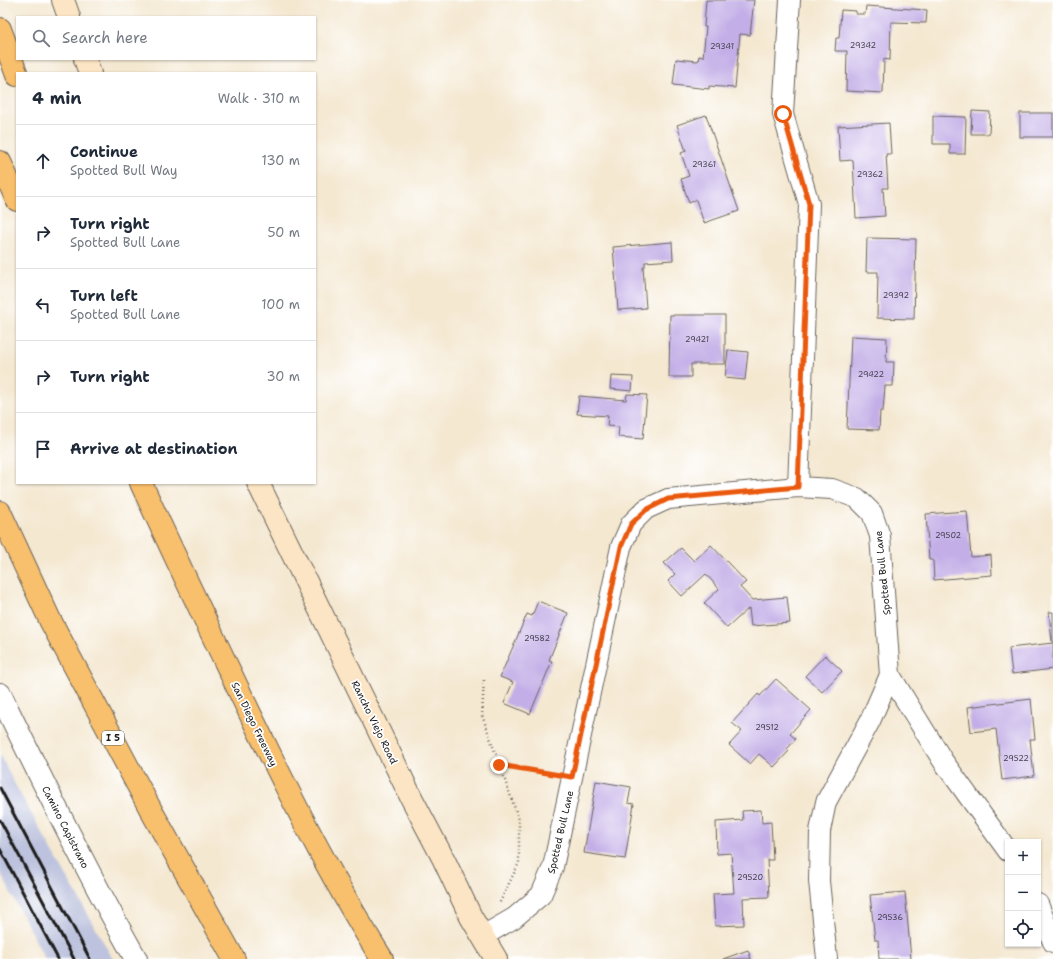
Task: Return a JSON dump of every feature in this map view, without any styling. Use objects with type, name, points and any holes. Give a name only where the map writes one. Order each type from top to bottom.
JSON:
[{"type":"highway","points":[[0,29],[16,72]]},
{"type":"highway","points":[[0,162],[16,198]]},
{"type":"highway","name":"San Diego Freeway","points":[[141,484],[176,561],[274,763],[315,841],[382,959]]},
{"type":"highway","name":"I 5","points":[[0,512],[54,627],[156,819],[234,959]]},
{"type":"main road","points":[[63,0],[70,16]]},
{"type":"main road","points":[[85,60],[90,72]]},
{"type":"main road","name":"Rancho Viejo Road","points":[[258,484],[412,799],[496,959]]},
{"type":"street","points":[[790,0],[783,114],[809,204],[798,487]]},
{"type":"street","name":"Spotted Bull Lane","points":[[483,936],[514,918],[541,895],[554,867],[621,547],[631,524],[646,510],[668,499],[798,487],[832,489],[857,498],[872,513],[880,536],[890,675],[943,761],[1005,847]]},
{"type":"street","name":"Spotted Bull Lane","points":[[826,959],[819,881],[820,831],[826,802],[870,721],[890,675]]},
{"type":"street","name":"Camino Capistrano","points":[[0,694],[58,812],[136,959]]},
{"type":"street","points":[[1041,911],[1053,942]]},
{"type":"path","points":[[483,936],[519,863],[519,820],[482,715],[484,680]]},
{"type":"path","points":[[499,765],[572,777]]},
{"type":"shaded area","points":[[0,754],[13,781],[113,959],[45,959],[0,872]]},
{"type":"building","points":[[706,0],[754,0],[750,35],[740,34],[735,88],[709,86],[709,89],[673,85],[676,59],[698,61],[699,56],[703,57],[706,27],[704,27]]},
{"type":"building","points":[[866,6],[927,10],[926,23],[891,22],[890,60],[884,59],[883,93],[846,91],[847,51],[835,51],[836,38],[839,38],[841,10],[856,11],[856,14],[865,14]]},
{"type":"building","points":[[972,111],[990,112],[989,134],[971,134]]},
{"type":"building","points":[[1020,113],[1053,113],[1053,137],[1020,137]]},
{"type":"building","points":[[706,115],[739,211],[704,223],[696,200],[689,203],[681,179],[689,176],[681,153],[686,151],[677,125]]},
{"type":"building","points":[[933,116],[966,117],[965,154],[950,154],[950,144],[933,144]]},
{"type":"building","points":[[889,123],[891,154],[886,154],[888,188],[883,188],[885,216],[856,218],[853,160],[840,161],[838,126]]},
{"type":"building","points":[[867,238],[916,239],[914,319],[877,318],[878,272],[866,272]]},
{"type":"building","points":[[672,242],[673,260],[645,262],[645,267],[643,267],[646,308],[618,310],[613,247]]},
{"type":"building","points":[[670,315],[725,315],[725,364],[691,364],[691,377],[669,377]]},
{"type":"building","points":[[851,336],[887,338],[886,362],[894,362],[893,386],[885,386],[883,411],[880,411],[879,430],[847,429]]},
{"type":"building","points":[[728,350],[748,352],[745,380],[725,378]]},
{"type":"building","points":[[611,376],[633,377],[632,391],[610,389]]},
{"type":"building","points":[[627,394],[647,395],[643,439],[618,437],[619,427],[607,426],[608,416],[577,414],[579,396],[626,400]]},
{"type":"building","points":[[967,511],[971,557],[991,555],[992,575],[934,580],[933,560],[929,560],[926,514]]},
{"type":"building","points":[[711,545],[746,582],[740,587],[752,600],[787,597],[790,623],[751,626],[749,608],[727,628],[704,603],[719,589],[706,574],[682,596],[668,581],[675,574],[664,563],[681,548],[694,561]]},
{"type":"building","points":[[538,601],[568,613],[549,660],[552,661],[530,714],[504,703],[513,682],[500,677],[527,614],[532,616]]},
{"type":"building","points":[[1049,612],[1053,612],[1053,642],[1052,642]]},
{"type":"building","points":[[1053,643],[1053,669],[1012,674],[1009,648]]},
{"type":"building","points":[[825,655],[842,671],[822,692],[805,676]]},
{"type":"building","points":[[776,679],[811,710],[790,734],[796,739],[787,749],[789,751],[774,767],[759,754],[750,764],[729,745],[742,731],[732,723],[758,694],[760,696]]},
{"type":"building","points":[[1031,699],[1035,739],[1030,739],[1034,776],[1002,780],[996,729],[971,732],[968,707]]},
{"type":"building","points":[[596,781],[631,787],[628,803],[634,804],[625,859],[584,853]]},
{"type":"building","points":[[761,810],[762,823],[771,822],[773,860],[767,860],[769,897],[743,898],[744,925],[715,926],[713,894],[734,893],[731,853],[717,854],[716,822],[743,820],[742,811]]},
{"type":"building","points":[[905,892],[911,959],[879,959],[878,940],[875,940],[870,895]]},
{"type":"building","points":[[748,950],[751,959],[723,959]]},
{"type":"railway","points":[[0,788],[90,959]]},
{"type":"railway","points":[[0,820],[74,959]]},
{"type":"railway","points":[[0,849],[58,959]]},
{"type":"route","points":[[499,765],[572,777],[621,547],[631,524],[646,510],[668,499],[798,487],[809,204],[783,114]]}]
